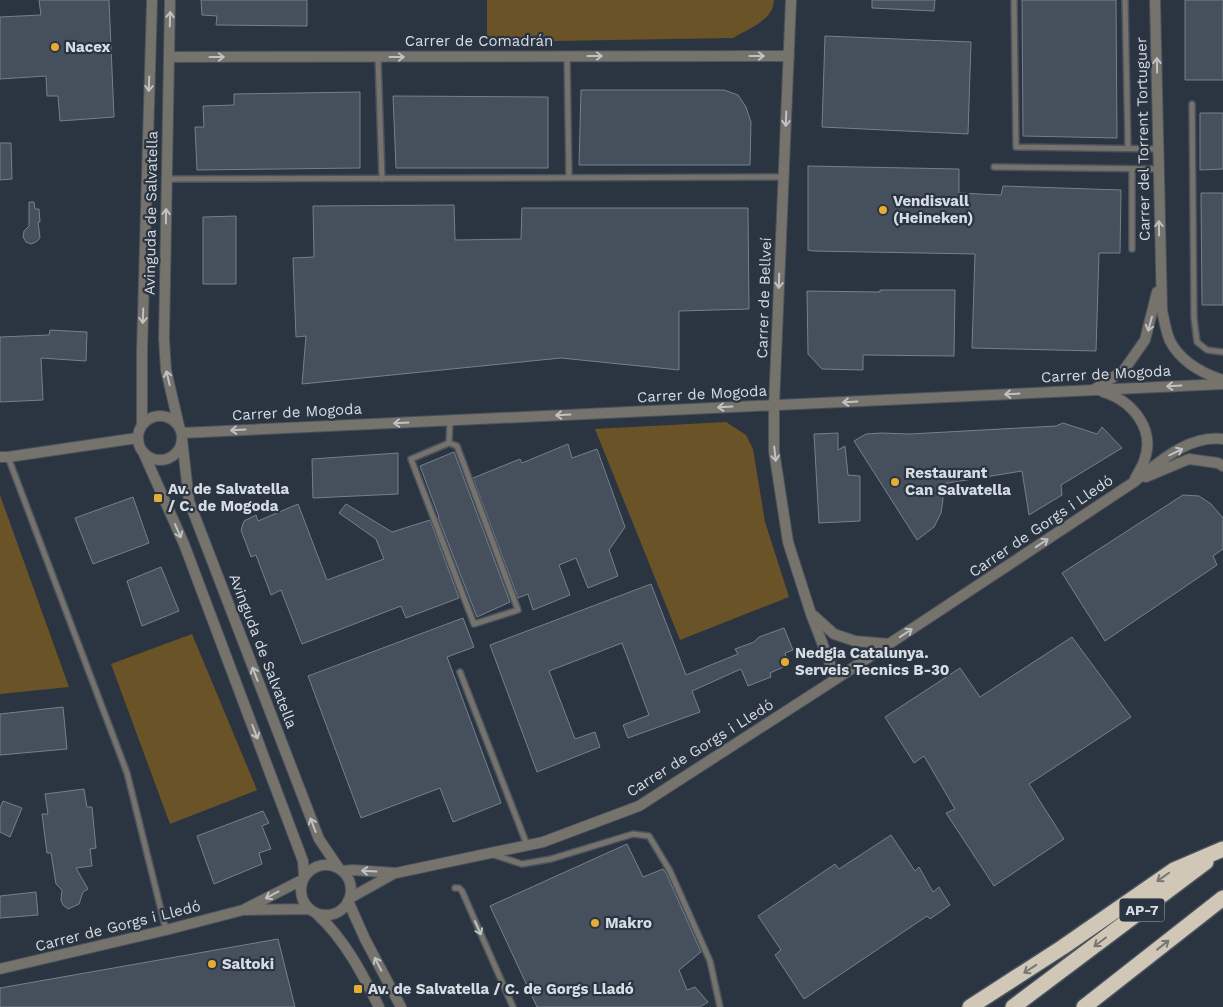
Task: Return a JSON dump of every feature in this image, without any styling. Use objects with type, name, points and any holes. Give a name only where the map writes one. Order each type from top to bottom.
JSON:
[{"type":"highway","points":[[970,1007],[1063,947],[1174,870],[1223,849]]},
{"type":"highway","name":"AP-7","points":[[1013,1007],[1223,849]]},
{"type":"highway","name":"AP-7","points":[[1084,1007],[1223,898]]},
{"type":"street","name":"Avinguda de Salvatella","points":[[142,424],[142,350],[152,0]]},
{"type":"street","name":"Avinguda de Salvatella","points":[[170,0],[164,339],[166,370],[181,433],[188,501],[319,839],[340,869]]},
{"type":"street","name":"Carrer de Bellveí","points":[[791,0],[774,405],[774,451],[788,542],[811,614],[836,679]]},
{"type":"street","name":"Carrer del Torrent Tortuguer","points":[[1156,0],[1162,310],[1170,341],[1185,360],[1204,374],[1223,380]]},
{"type":"street","name":"Carrer de Comadrán","points":[[169,57],[789,56]]},
{"type":"street","name":"Carrer del Torrent Tortuguer","points":[[1094,390],[1124,370],[1146,340],[1160,276]]},
{"type":"street","name":"Carrer de Mogoda","points":[[181,433],[1223,384]]},
{"type":"street","name":"Carrer de Gorgs i Lledó","points":[[1094,390],[1114,396],[1132,408],[1142,423],[1148,443],[1144,461],[1134,482]]},
{"type":"street","points":[[144,454],[160,460],[167,459],[176,453],[181,433],[173,419],[158,415],[150,417],[138,430],[137,438],[140,448],[184,544],[303,861],[303,878]]},
{"type":"street","points":[[4,457],[137,438]]},
{"type":"street","name":"Carrer de Gorgs i Lledó","points":[[340,869],[396,873],[543,842],[640,806],[1134,482],[1171,453],[1204,439],[1223,439]]},
{"type":"street","name":"Carrer de Gorgs i Lledó","points":[[1134,482],[1188,459],[1218,463],[1223,466]]},
{"type":"street","points":[[811,614],[834,634],[855,641],[889,644]]},
{"type":"street","points":[[379,1007],[342,940],[305,905],[301,896],[300,885],[303,878],[311,869],[318,865],[330,864],[340,869],[350,882],[349,900],[365,939],[401,1007]]},
{"type":"street","name":"Carrer de Gorgs i Lledó","points":[[349,900],[396,873]]},
{"type":"street","name":"Carrer de Gorgs i Lledó","points":[[0,969],[242,910],[303,878]]},
{"type":"street","points":[[313,911],[326,915],[337,913],[349,900]]},
{"type":"street","name":"Carrer de Gorgs i Lledó","points":[[242,910],[313,911]]},
{"type":"lane","points":[[1014,0],[1016,146],[1158,149]]},
{"type":"lane","points":[[1125,0],[1128,148]]},
{"type":"lane","points":[[567,56],[568,178]]},
{"type":"lane","points":[[378,57],[382,179]]},
{"type":"lane","points":[[1192,104],[1194,318],[1197,342],[1207,350],[1223,352]]},
{"type":"lane","points":[[994,168],[1158,169]]},
{"type":"lane","points":[[1132,169],[1132,249]]},
{"type":"lane","points":[[166,180],[784,177]]},
{"type":"lane","points":[[449,443],[450,420]]},
{"type":"lane","points":[[449,443],[457,446],[518,610],[474,624],[412,459],[449,443]]},
{"type":"lane","points":[[4,457],[126,773],[166,930]]},
{"type":"lane","points":[[460,672],[527,845]]},
{"type":"lane","points":[[489,853],[522,864],[551,859],[633,834],[649,836],[670,871],[710,961],[720,1007]]},
{"type":"lane","points":[[455,888],[462,891],[513,1007]]},
{"type":"shaded area","points":[[487,0],[774,0],[770,13],[765,18],[733,38],[487,42]]},
{"type":"shaded area","points":[[726,422],[746,435],[753,449],[765,522],[789,597],[680,640],[595,429]]},
{"type":"shaded area","points":[[0,495],[69,687],[0,694]]},
{"type":"shaded area","points":[[192,634],[257,790],[170,824],[111,664]]},
{"type":"building","name":"Nacex","points":[[39,0],[109,0],[114,117],[60,121],[58,96],[47,96],[46,76],[0,79],[0,17],[41,15]]},
{"type":"building","points":[[201,0],[307,0],[307,26],[216,25],[217,16],[202,15]]},
{"type":"building","points":[[872,0],[935,0],[934,11],[872,8]]},
{"type":"building","points":[[1022,0],[1116,0],[1117,138],[1023,136]]},
{"type":"building","points":[[1185,0],[1223,0],[1223,80],[1185,80]]},
{"type":"building","points":[[825,36],[971,42],[968,134],[822,127]]},
{"type":"building","points":[[581,90],[724,90],[738,95],[746,107],[751,122],[750,165],[579,165]]},
{"type":"building","points":[[360,92],[360,168],[197,170],[195,127],[204,127],[203,106],[234,105],[234,94]]},
{"type":"building","points":[[393,96],[548,97],[548,168],[396,168]]},
{"type":"building","points":[[1200,113],[1223,113],[1223,169],[1200,170]]},
{"type":"building","points":[[0,143],[11,143],[12,179],[0,180]]},
{"type":"building","points":[[808,166],[959,169],[959,193],[1001,195],[1003,186],[1121,190],[1120,253],[1099,253],[1096,351],[972,348],[975,254],[808,250]]},
{"type":"building","points":[[1201,193],[1223,193],[1223,305],[1202,305]]},
{"type":"building","points":[[29,202],[34,202],[35,209],[39,209],[40,222],[38,222],[40,238],[31,244],[26,242],[23,237],[24,231],[29,226]]},
{"type":"building","points":[[454,205],[455,240],[521,239],[522,208],[748,208],[749,309],[679,311],[679,370],[561,358],[302,384],[306,336],[296,337],[293,258],[314,257],[313,206]]},
{"type":"building","points":[[236,216],[236,284],[203,284],[203,217]]},
{"type":"building","points":[[880,290],[955,290],[954,356],[863,355],[863,370],[822,369],[808,354],[807,291],[880,292]]},
{"type":"building","points":[[50,330],[87,332],[86,361],[41,358],[43,400],[0,402],[0,337],[49,335]]},
{"type":"building","points":[[1063,423],[1097,434],[1102,427],[1122,448],[1061,485],[1062,495],[1029,515],[1022,471],[942,484],[943,499],[941,513],[934,527],[917,540],[854,441],[866,434],[910,434],[1056,426]]},
{"type":"building","points":[[838,433],[838,450],[845,446],[848,475],[860,476],[860,521],[819,523],[814,434]]},
{"type":"building","points":[[568,444],[572,458],[597,449],[625,527],[609,550],[618,576],[588,588],[576,558],[559,565],[570,595],[533,610],[528,594],[518,598],[473,478],[520,459],[522,463]]},
{"type":"building","points":[[454,452],[510,602],[477,617],[420,466]]},
{"type":"building","points":[[398,453],[398,494],[313,498],[312,459]]},
{"type":"building","points":[[1183,495],[1199,496],[1211,504],[1223,518],[1223,549],[1213,556],[1217,565],[1105,641],[1062,573]]},
{"type":"building","points":[[133,497],[149,543],[93,564],[75,518]]},
{"type":"building","points":[[298,504],[327,580],[384,559],[376,539],[339,513],[346,504],[392,532],[430,520],[459,598],[406,618],[401,606],[302,644],[281,590],[271,595],[256,555],[251,557],[241,530],[244,521],[256,515],[258,521]]},
{"type":"building","points":[[161,567],[179,611],[142,626],[127,581]]},
{"type":"building","points":[[651,584],[686,675],[738,654],[735,649],[754,642],[759,637],[784,628],[793,650],[785,653],[788,665],[770,673],[771,677],[748,686],[741,669],[692,691],[700,712],[628,738],[623,725],[649,715],[622,643],[549,671],[575,739],[595,732],[600,747],[537,772],[490,645]]},
{"type":"building","points":[[463,618],[474,647],[447,657],[501,803],[453,822],[440,788],[361,818],[308,676]]},
{"type":"building","points":[[1072,637],[1131,717],[1029,784],[1064,839],[994,886],[946,813],[955,809],[924,756],[914,763],[885,717],[960,668],[980,697]]},
{"type":"building","points":[[63,707],[67,749],[0,755],[0,714]]},
{"type":"building","points":[[84,789],[87,807],[92,807],[96,848],[90,849],[92,866],[76,868],[88,889],[83,892],[79,904],[68,909],[61,900],[62,890],[56,884],[51,853],[47,853],[42,814],[48,814],[45,794]]},
{"type":"building","points":[[3,801],[22,808],[10,837],[0,832],[0,808]]},
{"type":"building","points":[[263,811],[269,823],[262,826],[271,849],[259,853],[262,864],[214,884],[197,836]]},
{"type":"building","points":[[891,835],[915,871],[919,867],[933,892],[939,887],[950,905],[930,919],[927,916],[804,999],[775,955],[781,950],[758,916],[835,864],[839,869]]},
{"type":"building","name":"Makro","points":[[627,844],[643,877],[663,869],[666,873],[701,952],[679,970],[687,990],[695,987],[708,1002],[700,1007],[537,1007],[490,906]]},
{"type":"building","points":[[36,892],[38,915],[0,918],[0,896]]},
{"type":"building","name":"Saltoki","points":[[278,939],[295,1007],[0,1007],[0,988]]},
{"type":"place","name":"Nacex","points":[[55,47]]},
{"type":"place","name":"Vendisvall (Heineken)","points":[[883,210]]},
{"type":"place","name":"Restaurant Can Salvatella","points":[[895,482]]},
{"type":"place","name":"Av. de Salvatella / C. de Mogoda","points":[[158,498]]},
{"type":"place","name":"Nedgia Catalunya. Serveis Tecnics B-30","points":[[785,662]]},
{"type":"place","name":"Makro","points":[[595,923]]},
{"type":"place","name":"Saltoki","points":[[212,964]]},
{"type":"place","name":"Av. de Salvatella / C. de Gorgs Lladó","points":[[358,989]]}]
